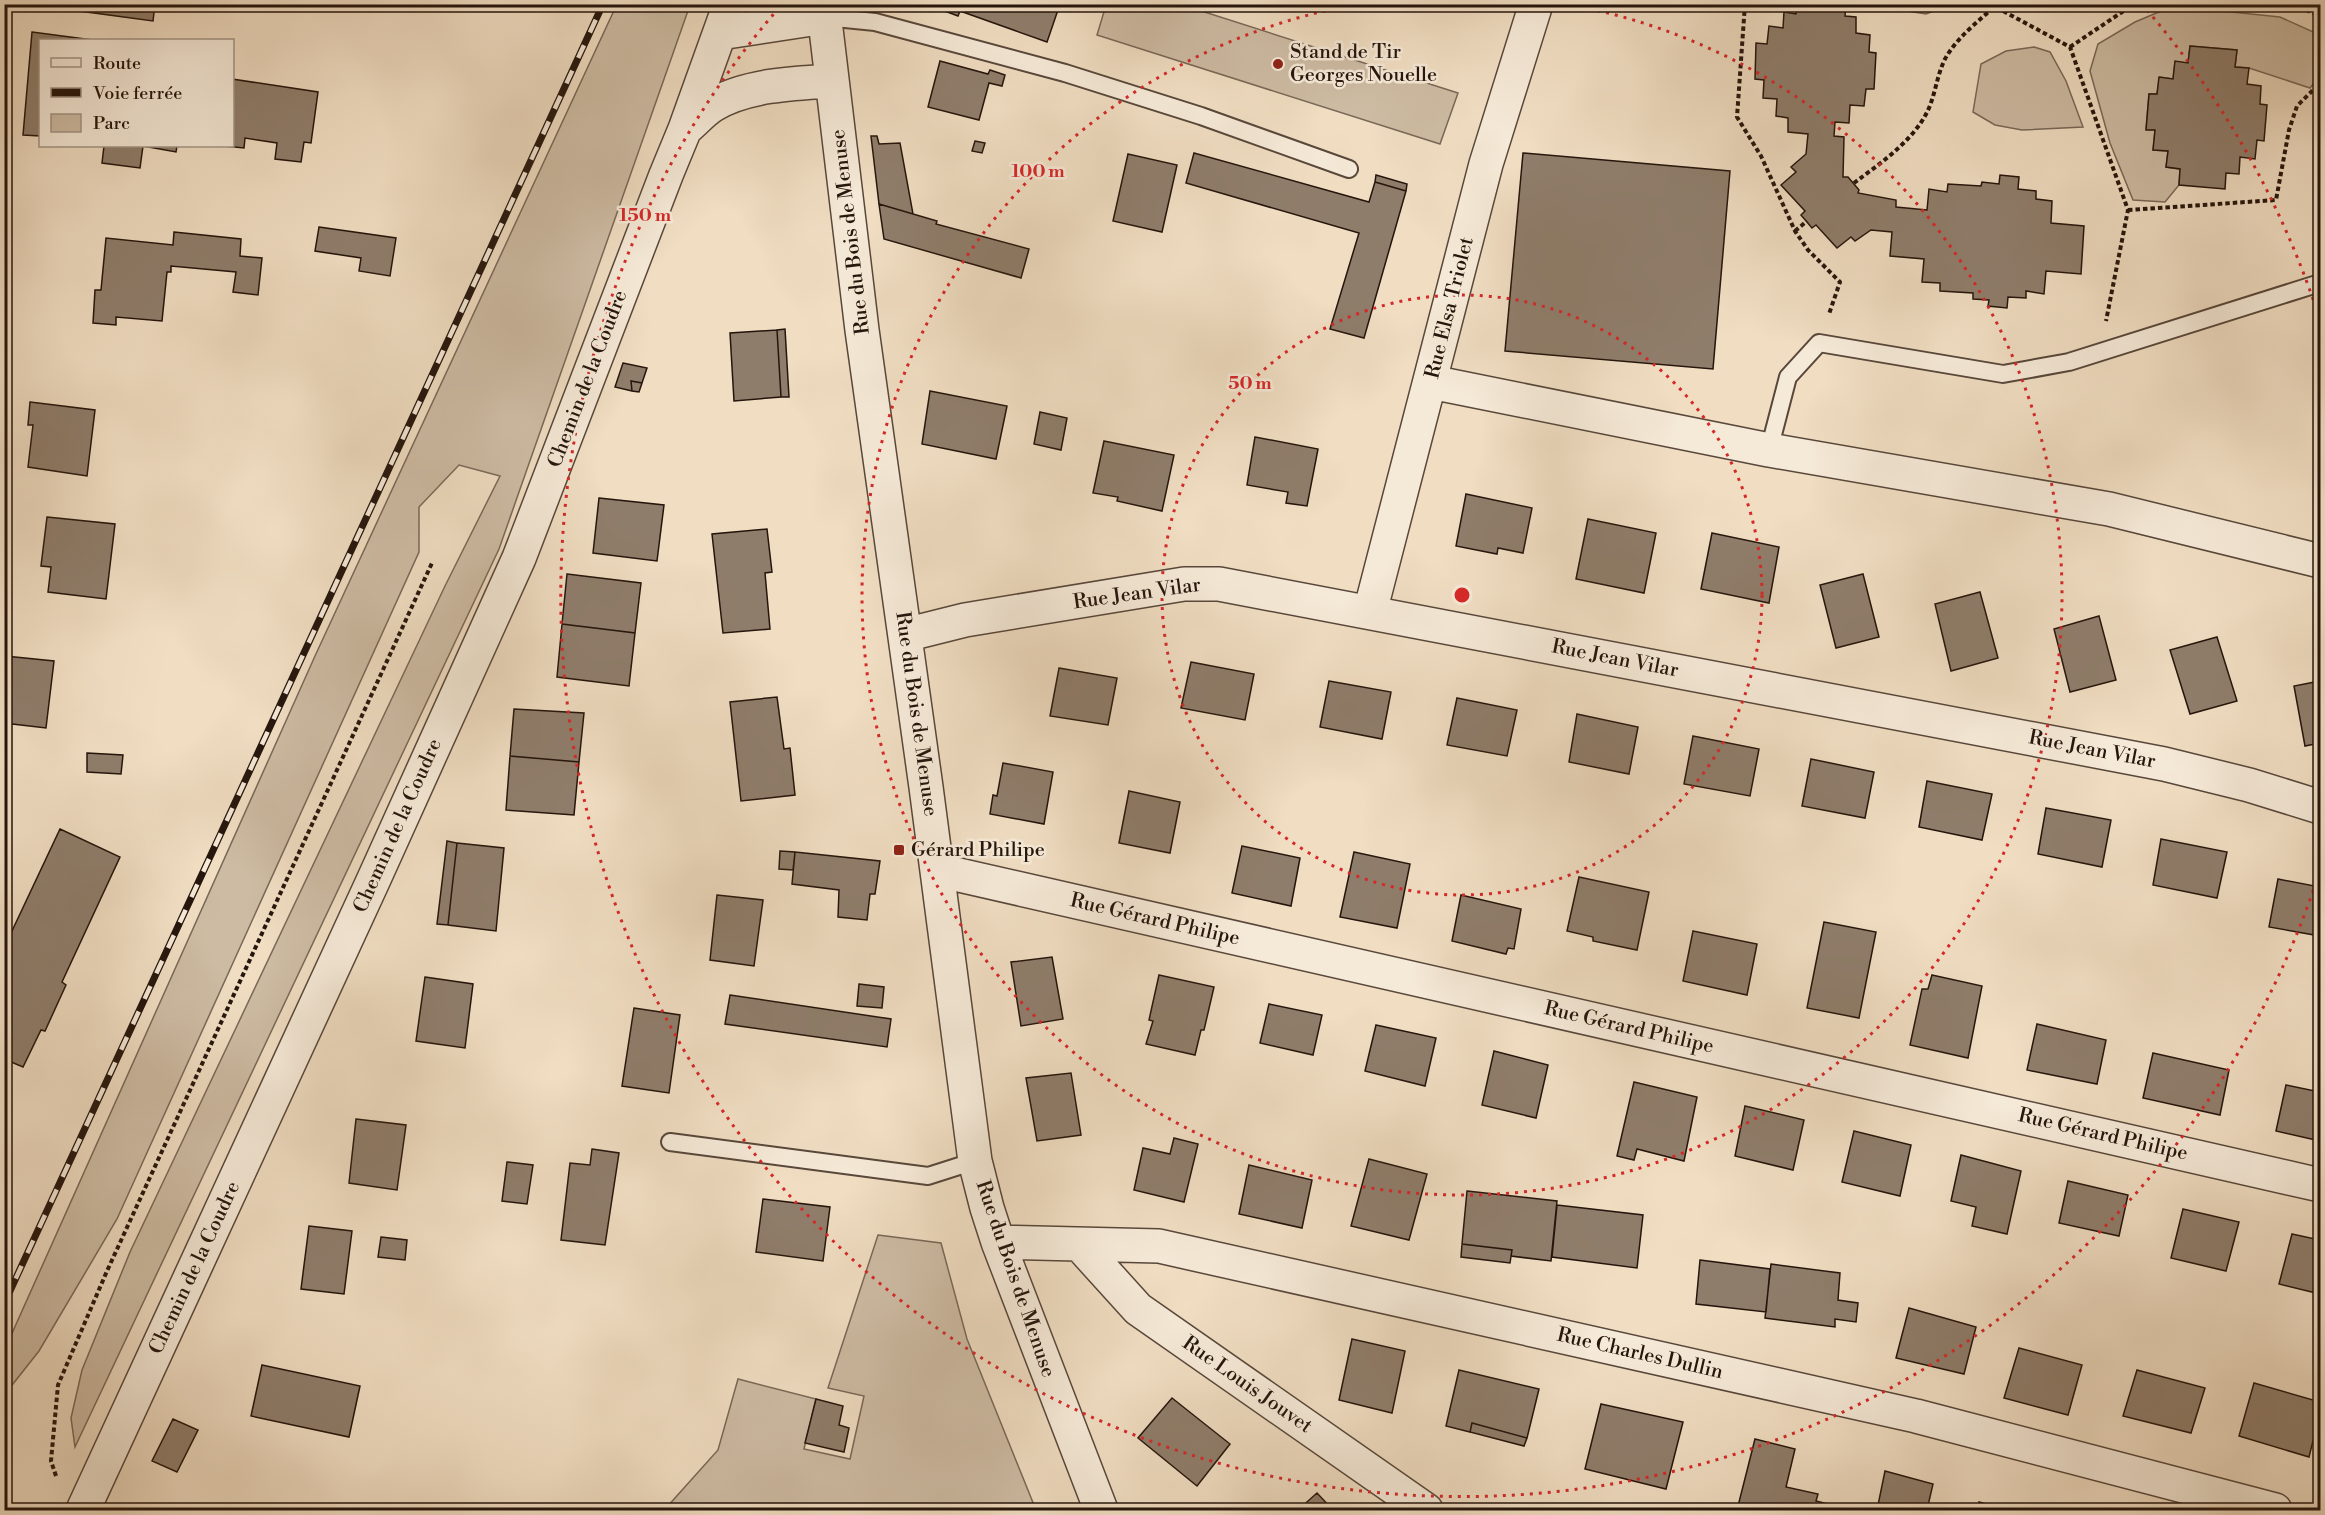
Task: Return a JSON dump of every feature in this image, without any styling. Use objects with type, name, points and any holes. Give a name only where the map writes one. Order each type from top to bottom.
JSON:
[{"type":"street","name":"Rue Elsa Triolet","points":[[1370,612],[1486,164],[1536,4]]},
{"type":"street","points":[[725,19],[824,11]]},
{"type":"street","name":"Rue du Bois de Menuse","points":[[824,11],[862,330],[938,870],[975,1161],[987,1208],[999,1242],[1101,1510]]},
{"type":"street","name":"Chemin de la Coudre","points":[[83,1510],[374,881],[519,558],[685,129],[725,19]]},
{"type":"street","points":[[685,129],[713,105],[742,94],[781,85],[832,81]]},
{"type":"street","points":[[1431,382],[1769,450],[2109,509],[2320,561]]},
{"type":"street","name":"Rue Jean Vilar","points":[[905,635],[965,620],[1184,584],[1219,584],[2164,764],[2249,785],[2320,807]]},
{"type":"street","name":"Rue Gérard Philipe","points":[[938,870],[2320,1185]]},
{"type":"street","name":"Rue Charles Dullin","points":[[999,1242],[1081,1246],[1159,1246],[1916,1416],[2275,1510]]},
{"type":"street","name":"Rue Louis Jouvet","points":[[1081,1246],[1138,1309],[1426,1510]]},
{"type":"lane","points":[[824,11],[875,22],[1065,73],[1201,116],[1349,169]]},
{"type":"lane","points":[[1769,450],[1788,376],[1819,343],[2003,374],[2069,362],[2320,284]]},
{"type":"lane","points":[[670,1142],[928,1176],[975,1161]]},
{"type":"path","points":[[1745,4],[1737,117],[1761,156],[1795,231],[1808,250],[1840,282],[1819,343]]},
{"type":"path","points":[[2070,47],[2134,4]]},
{"type":"path","points":[[2292,4],[2320,16]]},
{"type":"path","points":[[1854,183],[1909,137],[1925,116],[1945,59],[1961,37],[1991,6],[2070,47],[2128,210],[2100,351]]},
{"type":"path","points":[[2128,210],[2276,200],[2289,130],[2297,106],[2320,83]]},
{"type":"path","points":[[1795,231],[1807,221]]},
{"type":"path","points":[[58,1481],[51,1461],[58,1385],[107,1271],[432,563]]},
{"type":"green space","points":[[617,4],[690,5],[499,549],[75,1447],[71,1418],[82,1370],[130,1252],[445,586],[500,476],[459,465],[419,507],[419,552],[117,1219],[39,1351],[5,1394],[5,1349],[315,656]]},
{"type":"green space","points":[[1946,4],[1947,6],[1926,14],[1870,5]]},
{"type":"green space","name":"Stand de Tir Georges Nouelle","points":[[1106,5],[1193,5],[1192,8],[1458,93],[1440,144],[1097,35]]},
{"type":"green space","points":[[2173,6],[2280,17],[2320,35],[2320,75],[2310,88],[2249,68],[2235,67],[2237,50],[2190,46],[2188,63],[2175,62],[2173,79],[2160,77],[2157,94],[2149,94],[2146,129],[2155,130],[2153,150],[2168,151],[2166,167],[2180,169],[2179,185],[2165,202],[2133,200],[2110,143],[2090,71],[2098,44],[2135,22]]},
{"type":"green space","points":[[2034,47],[2050,52],[2066,81],[2083,127],[2022,130],[1995,125],[1973,112],[1981,64],[2006,51]]},
{"type":"green space","points":[[878,1235],[941,1243],[967,1339],[1036,1510],[661,1510],[666,1508],[718,1450],[738,1379],[816,1399],[804,1449],[850,1459],[864,1396],[828,1388]]},
{"type":"building","points":[[73,4],[155,4],[153,21],[72,10]]},
{"type":"building","points":[[926,4],[1060,4],[1047,42],[960,11],[958,16]]},
{"type":"building","points":[[1797,4],[1846,4],[1845,16],[1856,17],[1856,33],[1870,35],[1869,52],[1876,53],[1874,89],[1866,89],[1864,106],[1850,105],[1849,123],[1835,122],[1834,136],[1844,137],[1843,177],[1848,177],[1859,190],[1858,193],[1896,200],[1896,207],[1927,210],[1929,189],[1947,192],[1948,184],[1981,186],[1982,182],[1999,184],[2000,175],[2019,177],[2018,189],[2036,191],[2036,199],[2052,201],[2051,223],[2084,226],[2081,274],[2046,271],[2044,294],[2026,291],[2026,298],[2008,297],[2007,308],[1988,306],[1989,300],[1973,299],[1973,293],[1940,291],[1940,283],[1922,282],[1924,259],[1890,256],[1892,232],[1871,230],[1855,241],[1851,237],[1837,248],[1816,225],[1812,228],[1801,215],[1805,211],[1781,185],[1796,172],[1791,167],[1806,154],[1808,134],[1788,132],[1788,118],[1776,116],[1777,99],[1763,98],[1764,80],[1755,79],[1756,43],[1767,44],[1769,26],[1783,28],[1784,12],[1796,14]]},
{"type":"building","points":[[32,32],[85,39],[39,39],[39,136],[23,135]]},
{"type":"building","points":[[2190,46],[2237,50],[2235,67],[2249,68],[2247,84],[2261,86],[2260,104],[2267,105],[2264,141],[2257,140],[2255,159],[2240,157],[2239,174],[2226,173],[2225,189],[2179,185],[2180,169],[2166,167],[2168,151],[2153,150],[2155,130],[2146,130],[2149,94],[2157,94],[2159,77],[2173,79],[2175,61],[2188,63]]},
{"type":"building","points":[[940,61],[988,74],[990,70],[1005,75],[1002,86],[989,83],[979,120],[928,107]]},
{"type":"building","points":[[234,79],[318,92],[311,143],[304,142],[301,162],[275,159],[277,143],[245,138],[244,148],[234,147]]},
{"type":"building","points":[[871,136],[877,136],[879,144],[900,143],[913,214],[879,204]]},
{"type":"building","points":[[975,141],[985,143],[982,153],[972,151]]},
{"type":"building","points":[[104,147],[143,147],[140,168],[102,163]]},
{"type":"building","points":[[148,147],[177,147],[176,152]]},
{"type":"building","points":[[1194,153],[1369,202],[1375,182],[1406,191],[1364,338],[1330,329],[1359,233],[1186,183]]},
{"type":"building","points":[[1523,153],[1730,171],[1713,369],[1505,351]]},
{"type":"building","points":[[1128,154],[1177,165],[1162,232],[1113,221]]},
{"type":"building","points":[[1376,175],[1407,184],[1406,191],[1375,182]]},
{"type":"building","points":[[879,204],[937,221],[936,224],[1029,249],[1021,278],[884,239]]},
{"type":"building","points":[[319,227],[396,238],[390,276],[359,271],[361,258],[315,251]]},
{"type":"building","points":[[174,232],[241,239],[240,256],[262,258],[258,295],[233,292],[236,272],[171,266],[171,272],[167,272],[162,321],[116,317],[116,325],[93,323],[95,290],[101,290],[106,238],[173,245]]},
{"type":"building","points":[[785,329],[789,397],[781,397],[777,330]]},
{"type":"building","points":[[777,330],[781,397],[734,401],[730,333]]},
{"type":"building","points":[[623,363],[647,368],[642,383],[631,381],[632,391],[615,387]]},
{"type":"building","points":[[631,381],[642,383],[639,392],[632,391]]},
{"type":"building","points":[[930,391],[1007,406],[996,459],[922,444]]},
{"type":"building","points":[[30,402],[95,410],[87,476],[28,467],[33,425],[28,425]]},
{"type":"building","points":[[1040,412],[1067,418],[1061,450],[1034,444]]},
{"type":"building","points":[[1255,437],[1318,449],[1307,506],[1286,503],[1288,492],[1247,485]]},
{"type":"building","points":[[1104,441],[1174,455],[1162,511],[1117,501],[1118,497],[1093,493]]},
{"type":"building","points":[[1466,494],[1532,508],[1523,553],[1498,548],[1497,554],[1456,546]]},
{"type":"building","points":[[599,498],[664,505],[657,561],[593,553]]},
{"type":"building","points":[[47,517],[115,524],[106,599],[48,592],[51,567],[41,566]]},
{"type":"building","points":[[1588,519],[1656,533],[1644,593],[1576,579]]},
{"type":"building","points":[[767,529],[772,572],[765,573],[770,629],[723,633],[712,534]]},
{"type":"building","points":[[1712,533],[1779,547],[1769,603],[1701,589]]},
{"type":"building","points":[[567,574],[641,583],[635,633],[562,624]]},
{"type":"building","points":[[1863,574],[1879,637],[1836,648],[1820,585]]},
{"type":"building","points":[[1980,592],[1998,658],[1951,671],[1935,604]]},
{"type":"building","points":[[2099,616],[2116,680],[2070,692],[2054,629]]},
{"type":"building","points":[[562,624],[635,633],[629,686],[557,677]]},
{"type":"building","points":[[2217,637],[2237,701],[2190,714],[2170,650]]},
{"type":"building","points":[[5,656],[54,661],[46,728],[4,723]]},
{"type":"building","points":[[1191,662],[1254,674],[1245,720],[1181,708]]},
{"type":"building","points":[[1059,668],[1117,678],[1108,725],[1050,716]]},
{"type":"building","points":[[1329,681],[1391,692],[1382,739],[1320,727]]},
{"type":"building","points":[[2320,681],[2320,743],[2305,746],[2294,686]]},
{"type":"building","points":[[777,697],[784,749],[790,748],[795,795],[741,801],[730,702]]},
{"type":"building","points":[[1457,698],[1517,710],[1507,756],[1447,745]]},
{"type":"building","points":[[514,709],[584,713],[579,762],[510,756]]},
{"type":"building","points":[[1577,714],[1638,727],[1629,774],[1569,762]]},
{"type":"building","points":[[1693,736],[1759,749],[1750,796],[1684,784]]},
{"type":"building","points":[[87,753],[123,755],[121,774],[87,772]]},
{"type":"building","points":[[510,756],[579,762],[574,815],[506,810]]},
{"type":"building","points":[[1811,759],[1874,772],[1865,818],[1802,806]]},
{"type":"building","points":[[1003,763],[1053,772],[1044,824],[990,814],[993,795],[997,796]]},
{"type":"building","points":[[1927,781],[1992,794],[1982,840],[1919,827]]},
{"type":"building","points":[[1129,791],[1180,802],[1170,853],[1119,843]]},
{"type":"building","points":[[2046,808],[2111,820],[2102,867],[2038,854]]},
{"type":"building","points":[[60,829],[120,857],[62,982],[66,985],[45,1031],[41,1030],[23,1067],[4,1059],[4,948]]},
{"type":"building","points":[[2161,839],[2227,852],[2217,898],[2153,885]]},
{"type":"building","points":[[447,841],[457,843],[448,925],[437,924]]},
{"type":"building","points":[[457,843],[504,848],[496,931],[448,925]]},
{"type":"building","points":[[1242,846],[1300,858],[1291,906],[1232,893]]},
{"type":"building","points":[[780,851],[795,852],[793,870],[779,869]]},
{"type":"building","points":[[795,852],[880,861],[875,894],[870,894],[867,920],[838,917],[839,890],[792,884]]},
{"type":"building","points":[[1354,852],[1410,864],[1397,928],[1340,917]]},
{"type":"building","points":[[1579,877],[1649,892],[1637,950],[1593,941],[1593,937],[1567,931]]},
{"type":"building","points":[[2278,879],[2320,887],[2320,936],[2269,927]]},
{"type":"building","points":[[717,895],[763,900],[754,966],[710,960]]},
{"type":"building","points":[[1461,895],[1521,909],[1514,949],[1508,948],[1506,954],[1452,941]]},
{"type":"building","points":[[1824,922],[1876,932],[1859,1018],[1807,1008]]},
{"type":"building","points":[[1693,931],[1757,944],[1747,995],[1683,981]]},
{"type":"building","points":[[1052,957],[1063,1019],[1021,1026],[1011,962]]},
{"type":"building","points":[[1159,975],[1214,987],[1204,1030],[1201,1030],[1195,1055],[1146,1044],[1153,1021],[1149,1020]]},
{"type":"building","points":[[1932,975],[1982,986],[1968,1058],[1910,1045],[1922,989],[1928,989]]},
{"type":"building","points":[[425,977],[473,984],[465,1048],[416,1041]]},
{"type":"building","points":[[859,984],[884,987],[882,1008],[857,1006]]},
{"type":"building","points":[[730,995],[891,1019],[887,1047],[725,1024]]},
{"type":"building","points":[[1269,1004],[1322,1015],[1313,1055],[1260,1043]]},
{"type":"building","points":[[634,1008],[680,1015],[669,1093],[622,1086]]},
{"type":"building","points":[[2037,1024],[2106,1040],[2097,1084],[2027,1070]]},
{"type":"building","points":[[1376,1025],[1436,1038],[1425,1086],[1365,1071]]},
{"type":"building","points":[[1494,1051],[1548,1065],[1536,1118],[1482,1105]]},
{"type":"building","points":[[2153,1053],[2229,1070],[2220,1115],[2143,1098]]},
{"type":"building","points":[[1071,1073],[1081,1135],[1037,1141],[1026,1078]]},
{"type":"building","points":[[1634,1082],[1697,1097],[1684,1161],[1637,1149],[1634,1160],[1617,1156]]},
{"type":"building","points":[[2286,1085],[2320,1092],[2320,1141],[2276,1131]]},
{"type":"building","points":[[1745,1106],[1804,1120],[1793,1170],[1735,1156]]},
{"type":"building","points":[[356,1119],[406,1125],[397,1190],[349,1183]]},
{"type":"building","points":[[1854,1131],[1911,1145],[1900,1196],[1842,1182]]},
{"type":"building","points":[[1174,1138],[1198,1144],[1184,1202],[1134,1190],[1143,1148],[1170,1154]]},
{"type":"building","points":[[592,1149],[619,1153],[605,1245],[561,1240],[570,1163],[590,1165]]},
{"type":"building","points":[[1961,1155],[2021,1171],[2007,1234],[1972,1226],[1976,1207],[1951,1201]]},
{"type":"building","points":[[1369,1159],[1427,1174],[1409,1240],[1351,1226]]},
{"type":"building","points":[[507,1162],[533,1165],[527,1204],[502,1201]]},
{"type":"building","points":[[1249,1165],[1312,1180],[1302,1228],[1239,1214]]},
{"type":"building","points":[[2068,1181],[2128,1195],[2119,1236],[2059,1223]]},
{"type":"building","points":[[1467,1191],[1557,1201],[1551,1261],[1511,1256],[1512,1250],[1462,1244]]},
{"type":"building","points":[[763,1199],[830,1207],[823,1261],[756,1252]]},
{"type":"building","points":[[1557,1205],[1643,1215],[1637,1268],[1552,1257]]},
{"type":"building","points":[[2183,1209],[2239,1222],[2226,1271],[2171,1258]]},
{"type":"building","points":[[309,1226],[352,1231],[344,1294],[301,1289]]},
{"type":"building","points":[[2292,1234],[2320,1240],[2320,1294],[2279,1284]]},
{"type":"building","points":[[381,1237],[407,1240],[405,1260],[378,1257]]},
{"type":"building","points":[[1462,1244],[1512,1250],[1510,1263],[1461,1257]]},
{"type":"building","points":[[1700,1260],[1770,1269],[1766,1312],[1696,1304]]},
{"type":"building","points":[[1771,1264],[1840,1273],[1838,1300],[1858,1303],[1856,1322],[1835,1319],[1835,1327],[1765,1318]]},
{"type":"building","points":[[1909,1308],[1976,1327],[1964,1374],[1896,1358]]},
{"type":"building","points":[[1352,1339],[1405,1351],[1392,1413],[1339,1400]]},
{"type":"building","points":[[2019,1348],[2082,1365],[2068,1415],[2004,1398]]},
{"type":"building","points":[[262,1365],[360,1386],[349,1437],[251,1416]]},
{"type":"building","points":[[1459,1370],[1539,1389],[1527,1438],[1472,1423],[1470,1432],[1446,1426]]},
{"type":"building","points":[[2137,1370],[2205,1388],[2191,1433],[2123,1416]]},
{"type":"building","points":[[2254,1383],[2320,1402],[2320,1432],[2316,1429],[2309,1457],[2239,1436]]},
{"type":"building","points":[[1172,1398],[1230,1444],[1197,1486],[1138,1438]]},
{"type":"building","points":[[816,1399],[843,1406],[839,1425],[849,1428],[844,1452],[805,1443]]},
{"type":"building","points":[[1601,1404],[1683,1422],[1666,1489],[1585,1469]]},
{"type":"building","points":[[173,1419],[198,1430],[177,1472],[152,1461]]},
{"type":"building","points":[[1472,1423],[1527,1438],[1524,1446],[1470,1432]]},
{"type":"building","points":[[1755,1439],[1795,1449],[1786,1487],[1818,1494],[1816,1501],[1832,1505],[1830,1510],[1737,1510]]},
{"type":"building","points":[[1885,1471],[1933,1484],[1927,1510],[1877,1510]]},
{"type":"building","points":[[1317,1493],[1333,1510],[1298,1510]]},
{"type":"building","points":[[1979,1502],[1994,1506],[2008,1510],[1977,1510]]},
{"type":"railway","points":[[4,1304],[603,4]]},
{"type":"place","name":"Stand de Tir Georges Nouelle","points":[[1278,64]]},
{"type":"place","name":"Gérard Philipe","points":[[899,850]]}]
